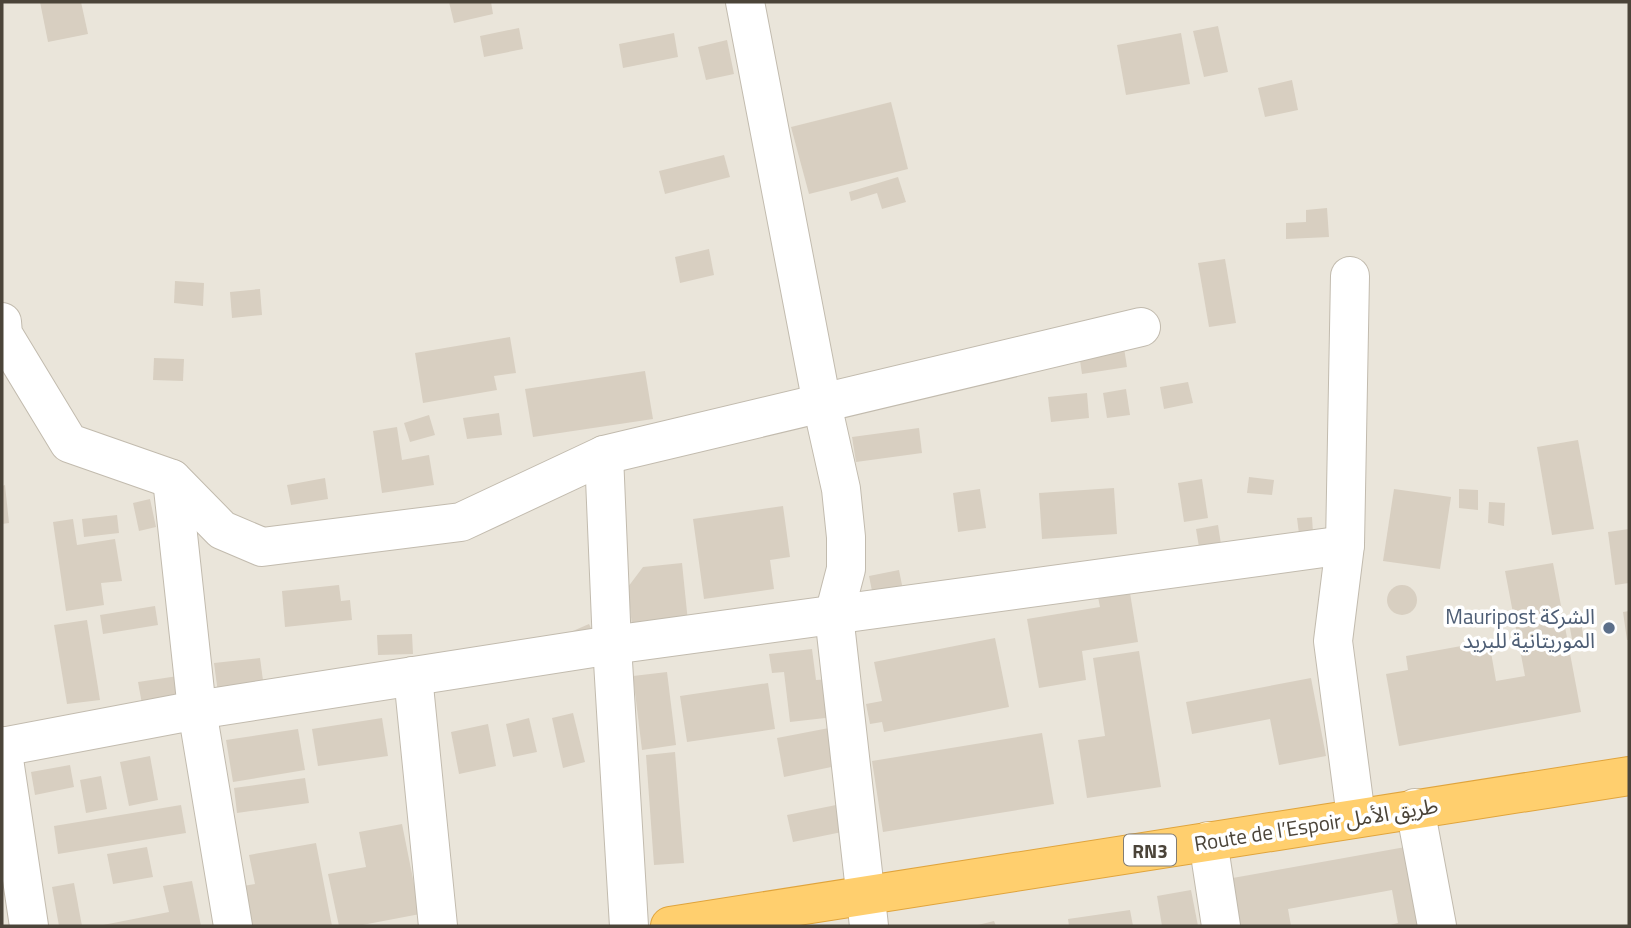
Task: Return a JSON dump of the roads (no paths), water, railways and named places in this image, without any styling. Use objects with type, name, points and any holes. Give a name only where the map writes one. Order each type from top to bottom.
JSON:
[{"type":"highway","name":"Route de l’Espoir طريق الأمل","points":[[676,926],[867,911],[1208,841],[1629,776]]},
{"type":"street","points":[[745,2],[769,136],[841,489],[846,569],[834,615],[867,911]]},
{"type":"street","points":[[1350,276],[1345,545],[1333,640],[1356,817]]},
{"type":"street","points":[[2,330],[69,443],[172,479],[222,530],[262,547],[461,522],[604,455],[1141,327]]},
{"type":"street","points":[[604,455],[629,926]]},
{"type":"street","points":[[172,479],[197,710],[233,926]]},
{"type":"street","points":[[29,926],[2,746],[197,710],[612,645],[1345,545]]},
{"type":"street","points":[[413,676],[438,926]]},
{"type":"street","points":[[1415,808],[1437,926]]},
{"type":"street","points":[[1208,841],[1221,926]]},
{"type":"place","name":"Mauripost الشركة الموريتانية للبريد","points":[[1609,628]]}]
